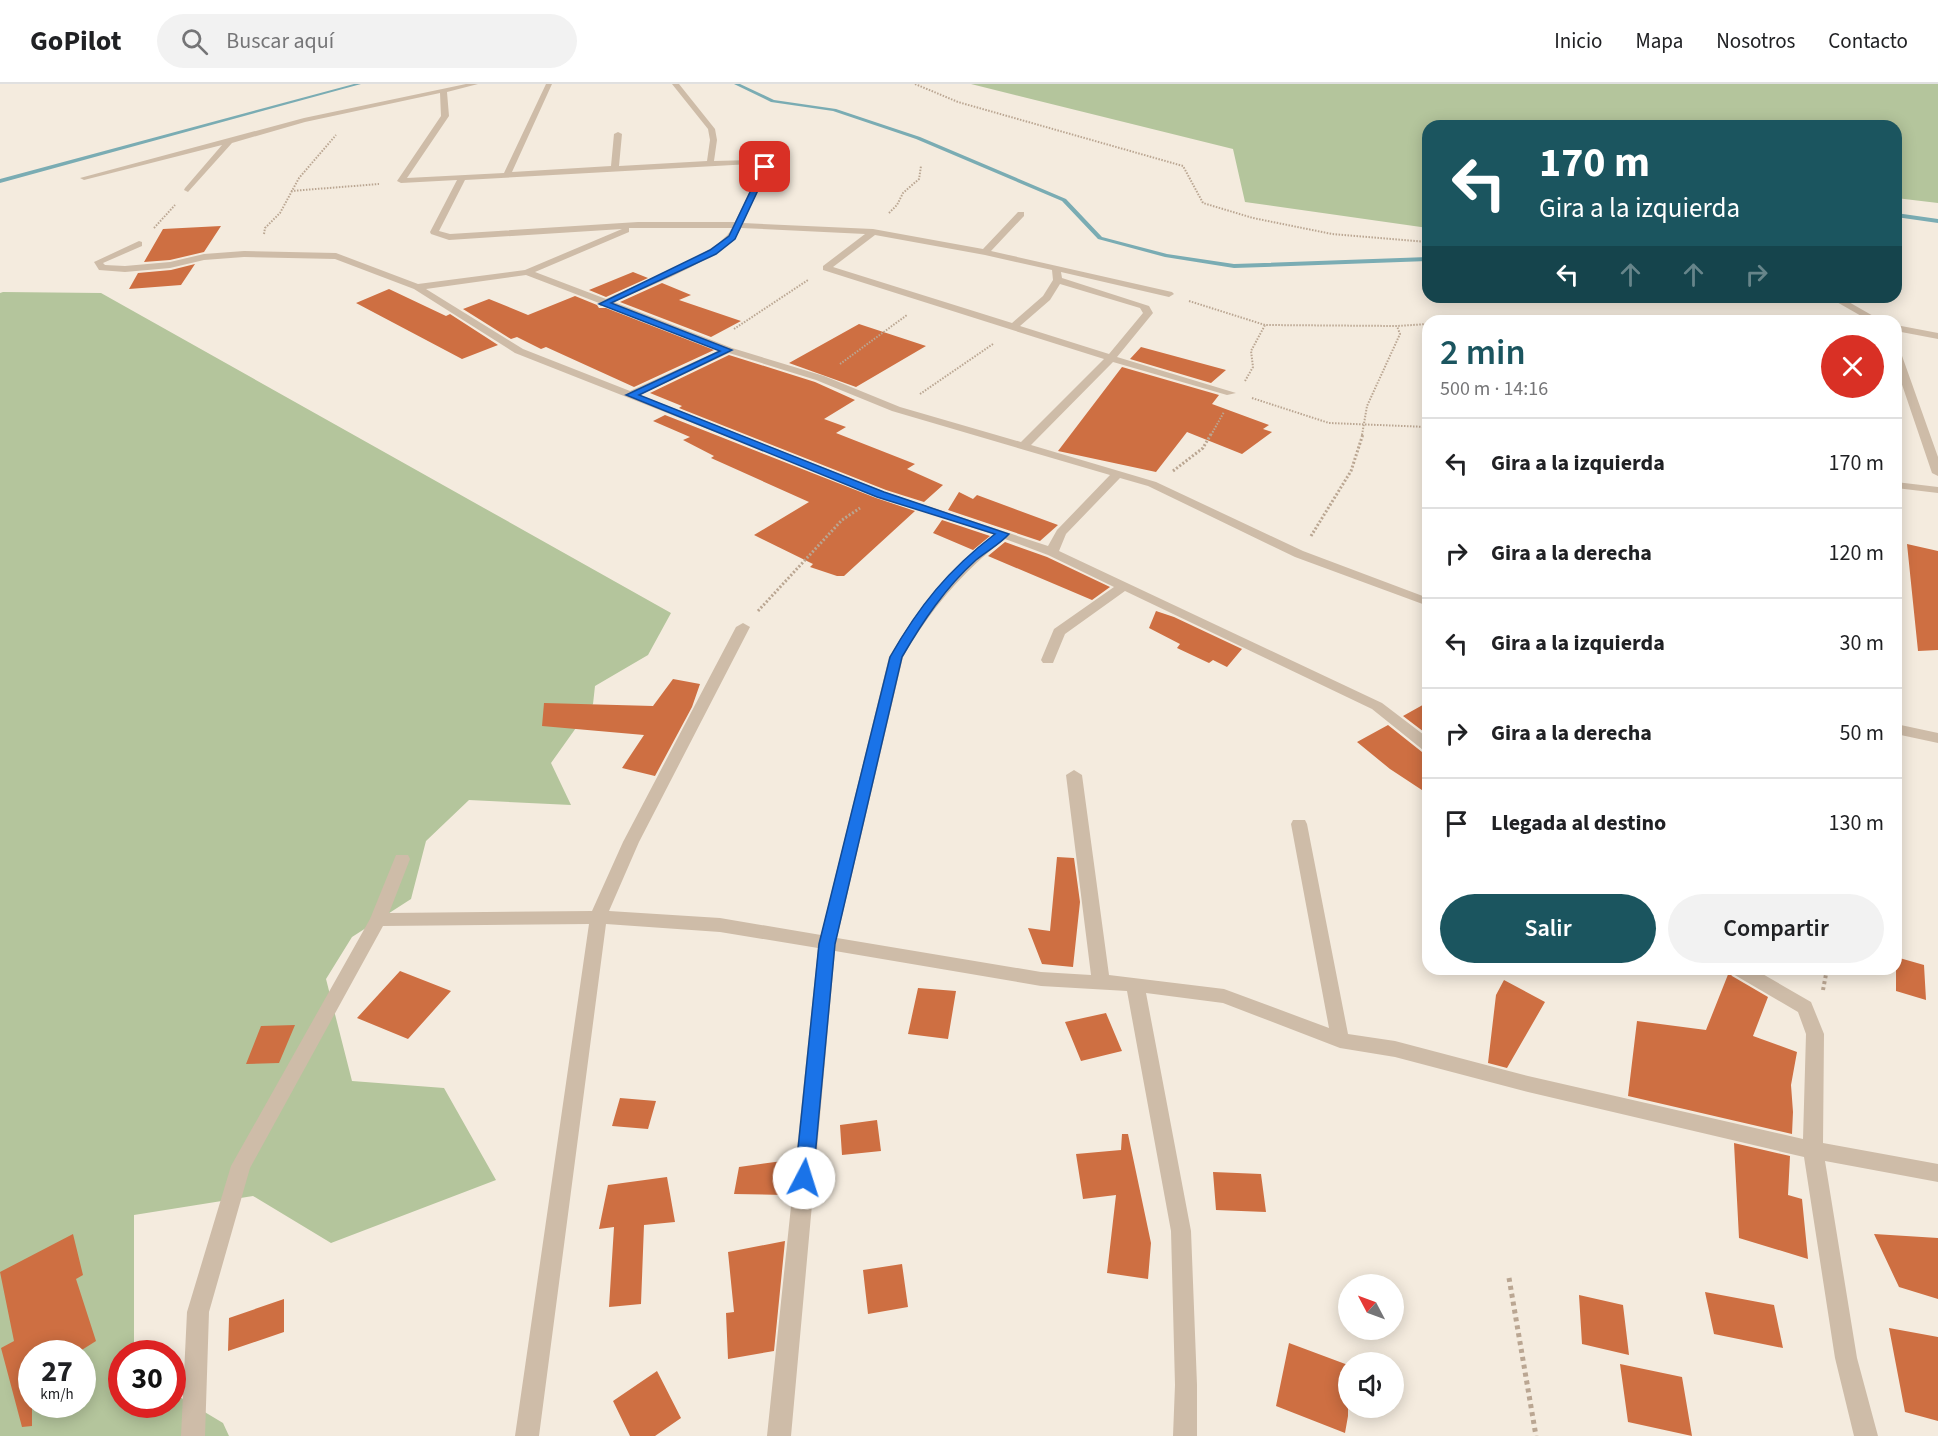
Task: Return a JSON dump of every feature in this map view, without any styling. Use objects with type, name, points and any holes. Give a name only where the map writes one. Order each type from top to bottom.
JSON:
[{"type":"street","points":[[84,178],[304,120],[475,84]]},
{"type":"street","points":[[506,176],[549,84]]},
{"type":"street","points":[[675,84],[682,89],[687,99],[711,127],[714,136],[710,163]]},
{"type":"street","points":[[401,181],[445,116],[443,90]]},
{"type":"street","points":[[615,167],[618,134]]},
{"type":"street","points":[[189,190],[230,141]]},
{"type":"street","points":[[401,181],[710,163],[752,162],[765,167],[732,237],[713,252],[603,304]]},
{"type":"street","points":[[462,177],[434,232],[449,237],[638,225],[739,225],[873,232],[985,252],[1169,294]]},
{"type":"street","points":[[985,252],[1021,214]]},
{"type":"street","points":[[417,287],[527,272],[638,225]]},
{"type":"street","points":[[826,268],[873,232]]},
{"type":"street","points":[[139,244],[98,262],[102,268],[125,269],[170,265],[204,257],[244,254],[336,256],[417,287],[519,351],[880,494],[1052,552],[1377,706],[1422,741]]},
{"type":"street","points":[[826,268],[1012,328],[1231,393]]},
{"type":"street","points":[[1012,328],[1047,298],[1058,280],[1056,269]]},
{"type":"street","points":[[527,272],[603,304],[723,348],[820,378],[896,409],[1152,484],[1299,554],[1422,600]]},
{"type":"street","points":[[1023,447],[1111,358],[1148,313],[1144,306],[1058,280]]},
{"type":"street","points":[[1844,303],[1867,315]]},
{"type":"street","points":[[1902,329],[1938,336]]},
{"type":"street","points":[[631,395],[723,348]]},
{"type":"street","points":[[1902,370],[1938,473]]},
{"type":"street","points":[[1052,552],[1061,533],[1117,475]]},
{"type":"street","points":[[1902,486],[1938,490]]},
{"type":"street","points":[[779,1436],[827,944],[896,657],[917,620],[944,585],[973,557],[1004,534]]},
{"type":"street","points":[[1048,660],[1059,632],[1125,585]]},
{"type":"street","points":[[527,1436],[598,917],[631,842],[743,627]]},
{"type":"street","points":[[1902,730],[1938,738]]},
{"type":"street","points":[[1074,775],[1101,982]]},
{"type":"street","points":[[1299,824],[1341,1040]]},
{"type":"street","points":[[193,1436],[198,1312],[241,1166],[378,920],[402,859]]},
{"type":"street","points":[[378,920],[598,917],[720,925],[1041,979],[1135,984],[1224,996],[1341,1040],[1395,1049],[1528,1084],[1813,1150],[1938,1173]]},
{"type":"street","points":[[1749,975],[1805,1007],[1815,1034],[1813,1150],[1846,1358],[1866,1436]]},
{"type":"street","points":[[1135,984],[1181,1231],[1186,1385],[1185,1436]]},
{"type":"path","points":[[915,84],[958,102],[1183,166],[1203,203],[1253,218],[1332,234],[1422,242]]},
{"type":"path","points":[[271,236],[264,234],[265,228],[280,213],[291,191],[340,130]]},
{"type":"path","points":[[873,232],[886,224],[886,215],[900,202],[902,194],[918,181],[922,171],[921,166]]},
{"type":"path","points":[[291,191],[390,184],[401,181]]},
{"type":"path","points":[[139,244],[189,190]]},
{"type":"path","points":[[723,348],[725,335],[826,268]]},
{"type":"path","points":[[1169,294],[1265,325],[1422,324]]},
{"type":"path","points":[[820,378],[928,300]]},
{"type":"path","points":[[1152,484],[1203,448],[1226,409],[1225,400],[1244,382],[1253,369],[1255,361],[1251,351],[1265,325]]},
{"type":"path","points":[[1299,554],[1351,471],[1365,426],[1367,406],[1400,334],[1397,326]]},
{"type":"path","points":[[896,409],[954,372],[1012,328]]},
{"type":"path","points":[[1231,393],[1329,423],[1422,427]]},
{"type":"path","points":[[743,627],[842,520],[880,494]]},
{"type":"path","points":[[1509,1278],[1536,1436]]},
{"type":"green space","points":[[971,84],[1938,84],[1938,203],[1902,199],[1902,120],[1422,120],[1422,227],[1245,202],[1233,149]]},
{"type":"green space","points":[[0,293],[101,293],[671,613],[648,655],[595,686],[593,704],[551,763],[571,805],[469,800],[426,841],[411,899],[352,937],[326,979],[352,1081],[444,1088],[496,1180],[331,1243],[253,1196],[134,1215],[134,1340],[108,1340],[108,1418],[186,1418],[186,1401],[223,1423],[229,1436],[0,1436]]},
{"type":"building","points":[[221,226],[204,252],[170,260],[144,262],[163,229]]},
{"type":"building","points":[[195,264],[181,285],[129,289],[138,273],[171,270]]},
{"type":"building","points":[[633,272],[648,278],[606,297],[589,290]]},
{"type":"building","points":[[662,283],[691,295],[679,300],[741,321],[711,337],[620,302]]},
{"type":"building","points":[[389,289],[446,316],[450,314],[498,345],[462,359],[356,303]]},
{"type":"building","points":[[575,296],[599,308],[606,308],[714,350],[634,387],[546,347],[541,349],[517,337],[511,339],[463,309],[489,299],[528,315]]},
{"type":"building","points":[[859,324],[926,346],[856,387],[789,363]]},
{"type":"building","points":[[1141,347],[1226,370],[1211,383],[1130,359]]},
{"type":"building","points":[[729,355],[815,382],[855,400],[824,419],[846,427],[836,433],[915,464],[907,469],[943,485],[924,502],[886,490],[679,408],[682,406],[650,393]]},
{"type":"building","points":[[1122,367],[1219,395],[1212,404],[1269,425],[1263,429],[1272,432],[1242,454],[1187,432],[1156,472],[1058,451]]},
{"type":"building","points":[[665,415],[876,498],[915,511],[844,576],[810,567],[813,564],[754,535],[809,502],[711,458],[714,456],[683,440],[690,437],[653,421]]},
{"type":"building","points":[[959,492],[973,499],[977,495],[1058,525],[1040,541],[948,510]]},
{"type":"building","points":[[942,520],[990,536],[973,550],[933,533]]},
{"type":"building","points":[[1005,542],[1047,557],[1110,587],[1092,600],[988,556]]},
{"type":"building","points":[[1907,544],[1938,551],[1938,650],[1918,651]]},
{"type":"building","points":[[1156,611],[1242,649],[1227,667],[1213,660],[1209,663],[1177,648],[1180,644],[1149,628]]},
{"type":"building","points":[[673,679],[700,684],[692,707],[655,776],[622,768],[644,735],[542,726],[544,703],[653,706]]},
{"type":"building","points":[[1422,705],[1422,730],[1403,716]]},
{"type":"building","points":[[1388,725],[1422,752],[1422,790],[1390,769],[1357,742]]},
{"type":"building","points":[[1057,857],[1074,858],[1080,902],[1073,967],[1042,964],[1028,928],[1050,931]]},
{"type":"building","points":[[1902,959],[1924,965],[1926,1000],[1896,991],[1896,975],[1902,975]]},
{"type":"building","points":[[400,971],[451,991],[408,1039],[357,1018]]},
{"type":"building","points":[[1728,975],[1768,997],[1753,1036],[1797,1052],[1791,1085],[1792,1134],[1628,1096],[1637,1021],[1706,1030]]},
{"type":"building","points":[[1504,980],[1545,1002],[1507,1068],[1488,1063],[1496,995]]},
{"type":"building","points":[[918,988],[956,991],[948,1039],[908,1034]]},
{"type":"building","points":[[1106,1013],[1122,1051],[1081,1061],[1065,1022]]},
{"type":"building","points":[[295,1025],[279,1063],[246,1064],[261,1026]]},
{"type":"building","points":[[620,1098],[656,1101],[648,1129],[612,1126]]},
{"type":"building","points":[[877,1120],[881,1151],[842,1155],[840,1125]]},
{"type":"building","points":[[1122,1134],[1128,1134],[1151,1243],[1148,1279],[1107,1273],[1116,1195],[1083,1199],[1076,1154],[1121,1150]]},
{"type":"building","points":[[1734,1143],[1790,1156],[1788,1195],[1802,1199],[1808,1259],[1739,1238]]},
{"type":"building","points":[[790,1160],[785,1195],[734,1194],[739,1167]]},
{"type":"building","points":[[1213,1172],[1261,1174],[1266,1212],[1216,1210]]},
{"type":"building","points":[[667,1177],[675,1222],[644,1225],[641,1304],[609,1307],[614,1227],[599,1229],[608,1185]]},
{"type":"building","points":[[73,1234],[83,1275],[76,1279],[96,1340],[18,1340],[18,1412],[1,1348],[14,1341],[0,1272]]},
{"type":"building","points":[[1874,1234],[1938,1238],[1938,1299],[1899,1287]]},
{"type":"building","points":[[785,1241],[774,1351],[728,1359],[726,1313],[734,1312],[728,1252]]},
{"type":"building","points":[[902,1264],[908,1307],[868,1314],[863,1270]]},
{"type":"building","points":[[1705,1292],[1774,1305],[1783,1348],[1714,1334]]},
{"type":"building","points":[[1579,1295],[1623,1305],[1629,1355],[1582,1344]]},
{"type":"building","points":[[284,1299],[284,1332],[228,1351],[229,1318]]},
{"type":"building","points":[[1889,1328],[1938,1337],[1938,1421],[1905,1412]]},
{"type":"building","points":[[1289,1343],[1338,1361],[1338,1418],[1348,1418],[1345,1433],[1276,1406]]},
{"type":"building","points":[[1620,1364],[1682,1377],[1692,1436],[1628,1422]]},
{"type":"building","points":[[657,1371],[681,1418],[655,1436],[630,1436],[613,1401]]},
{"type":"building","points":[[20,1418],[32,1418],[32,1426],[22,1427]]},
{"type":"waterway","points":[[0,181],[359,84]]},
{"type":"waterway","points":[[736,84],[773,101],[834,110],[918,138],[1064,200],[1100,238],[1167,256],[1234,266],[1422,259]]},
{"type":"waterway","points":[[1902,216],[1938,221]]},
{"type":"route","points":[[765,167],[732,237],[713,252],[603,304],[728,350],[631,395],[880,494],[1004,534],[973,557],[944,585],[917,620],[896,657],[827,944],[804,1178]]}]
